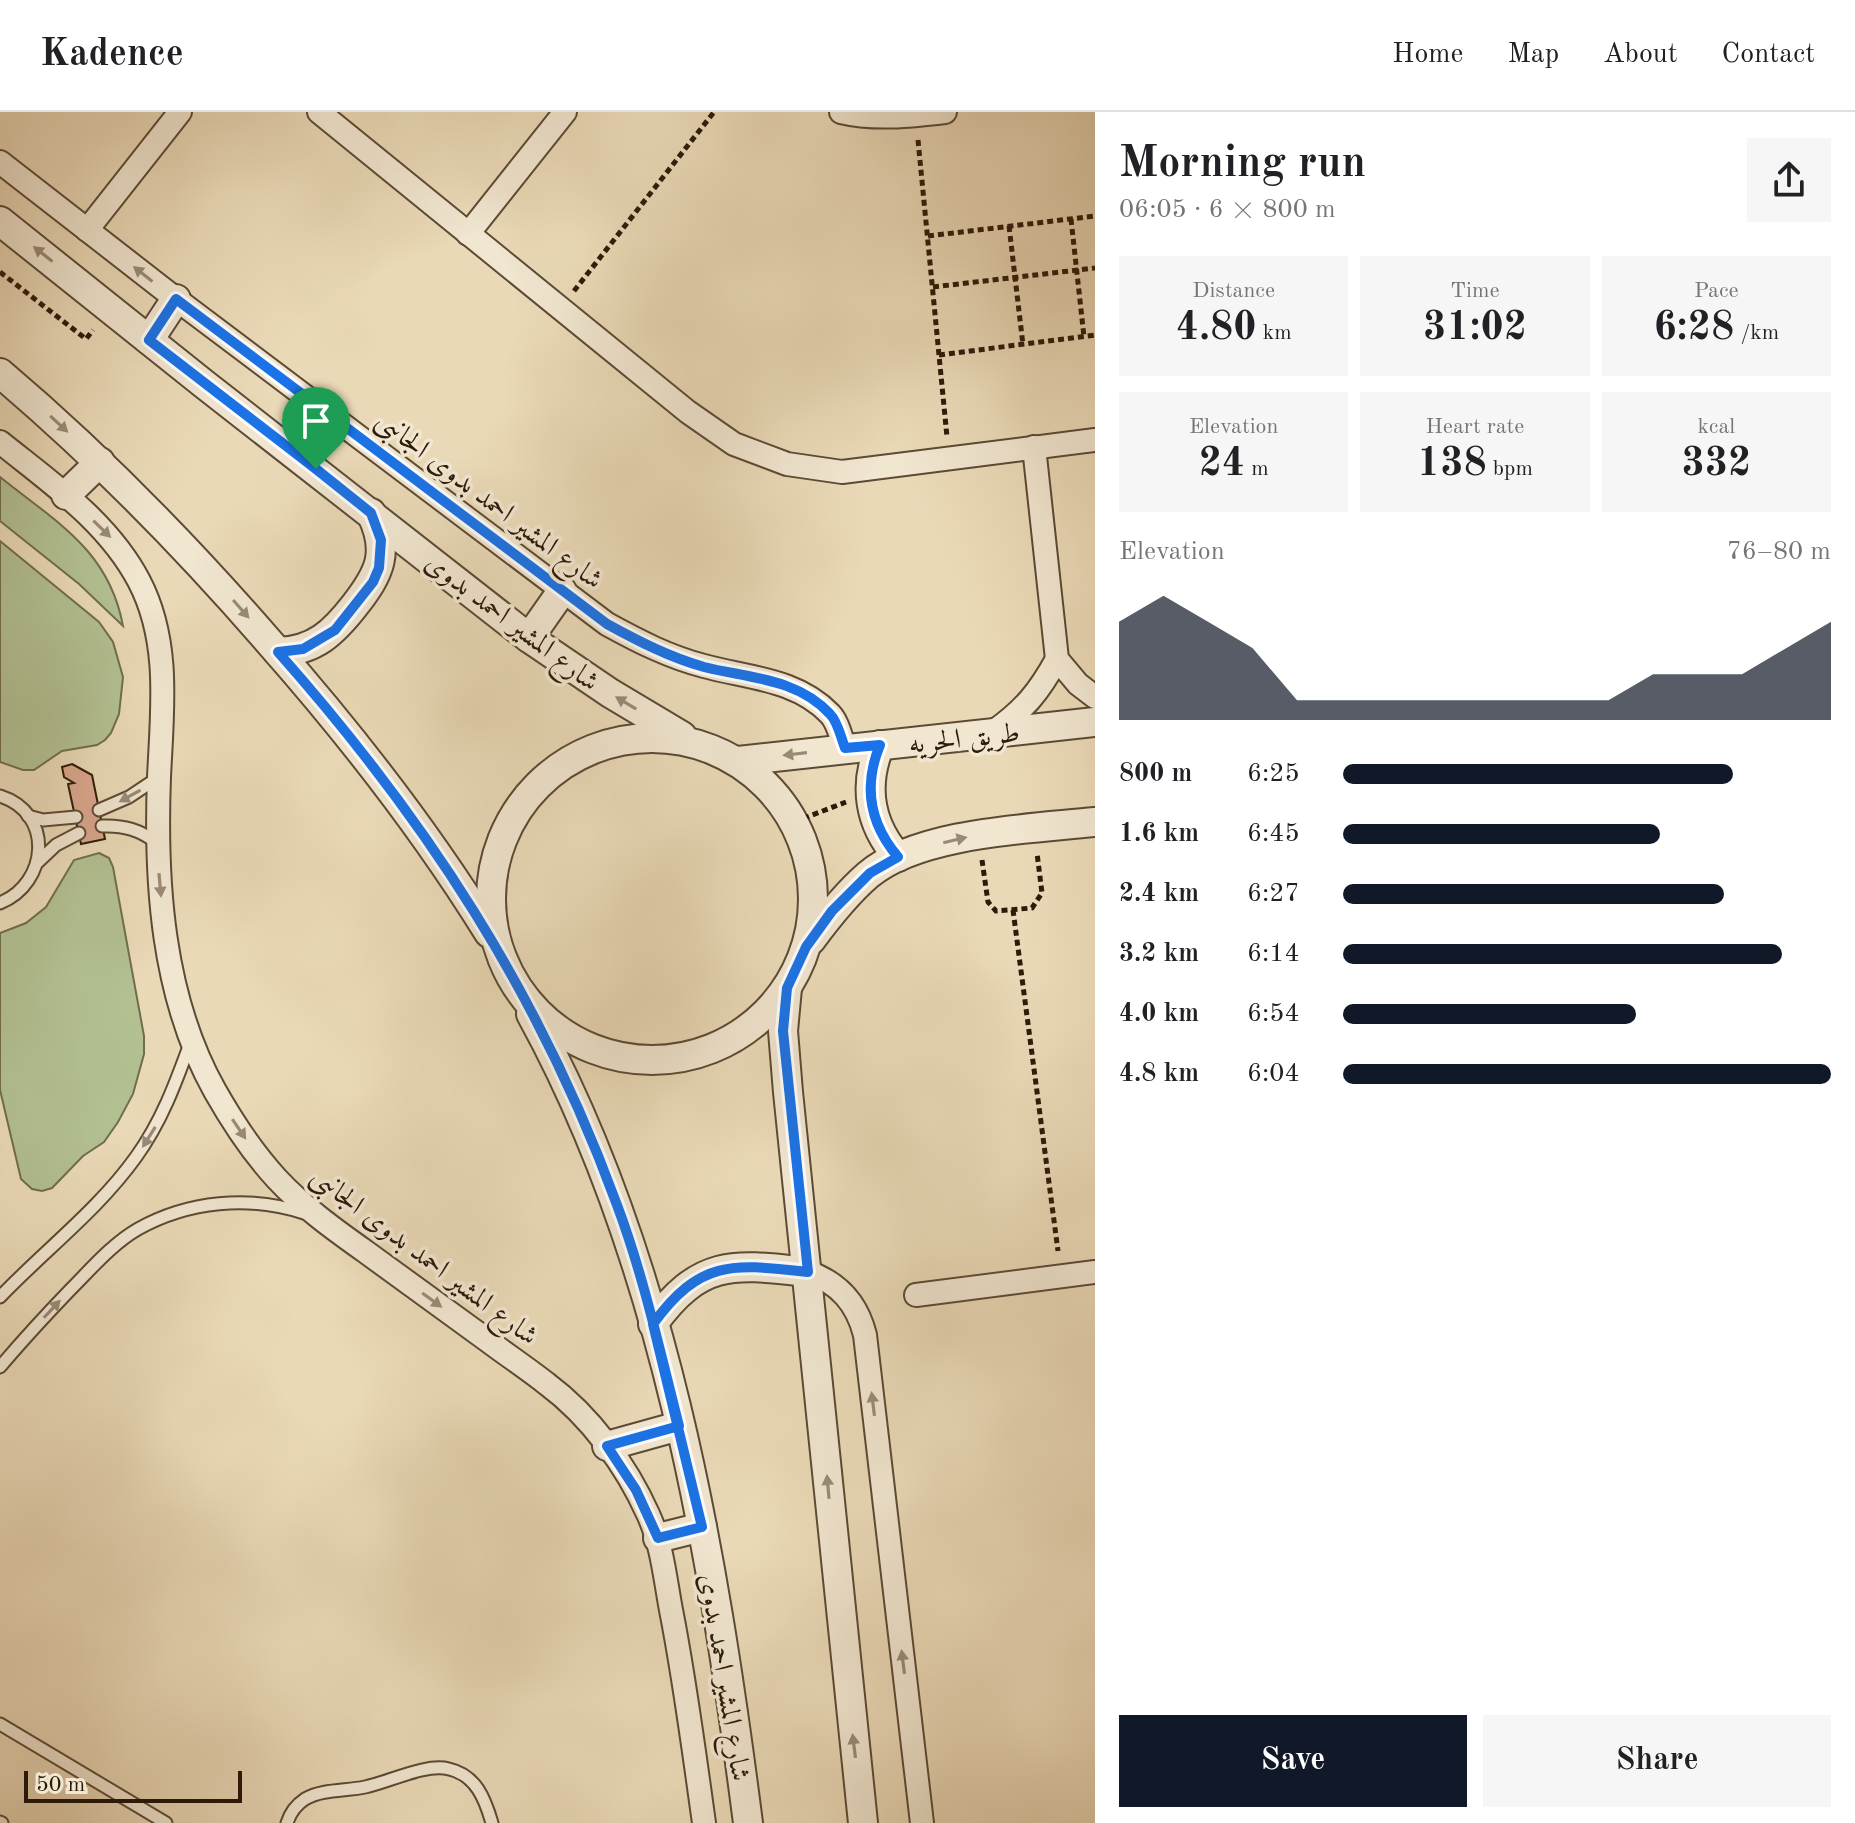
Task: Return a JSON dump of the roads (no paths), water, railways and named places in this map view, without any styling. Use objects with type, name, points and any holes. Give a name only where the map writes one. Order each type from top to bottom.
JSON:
[{"type":"street","points":[[87,230],[180,112]]},
{"type":"street","points":[[319,112],[688,412],[734,444],[787,464],[842,472],[1095,440]]},
{"type":"street","points":[[468,234],[565,112]]},
{"type":"street","points":[[841,112],[855,115],[945,112]]},
{"type":"street","name":"شارع المشير احمد بدوى الجانبى","points":[[0,162],[176,299],[607,624],[641,643],[703,666],[755,676],[795,690],[832,716],[845,748]]},
{"type":"street","name":"شارع المشير احمد بدوى","points":[[0,221],[529,638],[610,693],[693,742]]},
{"type":"street","points":[[149,340],[176,299]]},
{"type":"street","points":[[0,373],[100,462],[162,523],[327,706],[408,810],[496,944],[517,988],[543,1019],[575,1042],[613,1057],[652,1062],[692,1056],[729,1042],[761,1019],[787,988],[806,947],[832,911],[870,873],[922,848],[979,835],[1095,822]]},
{"type":"street","name":"شارع المشير احمد بدوى الجانبى","points":[[0,442],[66,495],[111,538],[141,584],[151,610],[162,663],[158,843],[167,943],[191,1040],[214,1090],[243,1136],[277,1179],[320,1218],[548,1384],[589,1423],[607,1446],[636,1490],[658,1538],[683,1677],[704,1823]]},
{"type":"street","points":[[1034,447],[1057,659],[1078,684],[1095,697]]},
{"type":"street","points":[[66,495],[100,462]]},
{"type":"street","points":[[278,652],[303,649],[325,638],[373,582],[379,568],[381,540],[371,513]]},
{"type":"street","points":[[529,638],[562,591]]},
{"type":"street","points":[[991,734],[1018,714],[1041,689],[1057,659]]},
{"type":"street","name":"طريق الحريه","points":[[738,761],[1095,722]]},
{"type":"street","points":[[496,944],[490,906],[493,868],[504,832],[524,799],[550,772],[582,752],[618,740],[656,737],[693,742],[738,761],[760,778],[779,799],[794,822],[806,852],[813,884],[813,916],[806,947]]},
{"type":"street","points":[[880,745],[873,762],[870,798],[879,830],[898,857]]},
{"type":"street","name":"شارع المشير احمد بدوى","points":[[517,988],[573,1095],[633,1251],[702,1527],[733,1706],[748,1823]]},
{"type":"street","points":[[787,988],[784,1046],[863,1823]]},
{"type":"street","points":[[653,1324],[680,1291],[714,1271],[753,1266],[808,1272],[835,1285],[846,1295],[861,1320],[922,1823]]},
{"type":"street","points":[[916,1295],[1095,1272]]},
{"type":"street","points":[[607,1446],[679,1426]]},
{"type":"street","points":[[658,1538],[702,1527]]},
{"type":"lane","points":[[99,810],[129,797],[159,777]]},
{"type":"lane","points":[[0,796],[18,806],[36,830],[38,863]]},
{"type":"lane","points":[[28,816],[43,820],[76,817]]},
{"type":"lane","points":[[102,826],[115,825],[138,830],[158,843]]},
{"type":"lane","points":[[0,903],[23,889],[38,863],[56,845],[79,833]]},
{"type":"lane","points":[[0,1297],[91,1209],[136,1157],[170,1098],[191,1040]]},
{"type":"lane","points":[[0,1367],[98,1262],[136,1231],[164,1216],[194,1207],[258,1203],[289,1208],[320,1218]]},
{"type":"lane","points":[[0,1724],[159,1821]]},
{"type":"lane","points":[[287,1823],[295,1808],[313,1795],[367,1786],[435,1766],[465,1776],[477,1787],[492,1823]]}]
